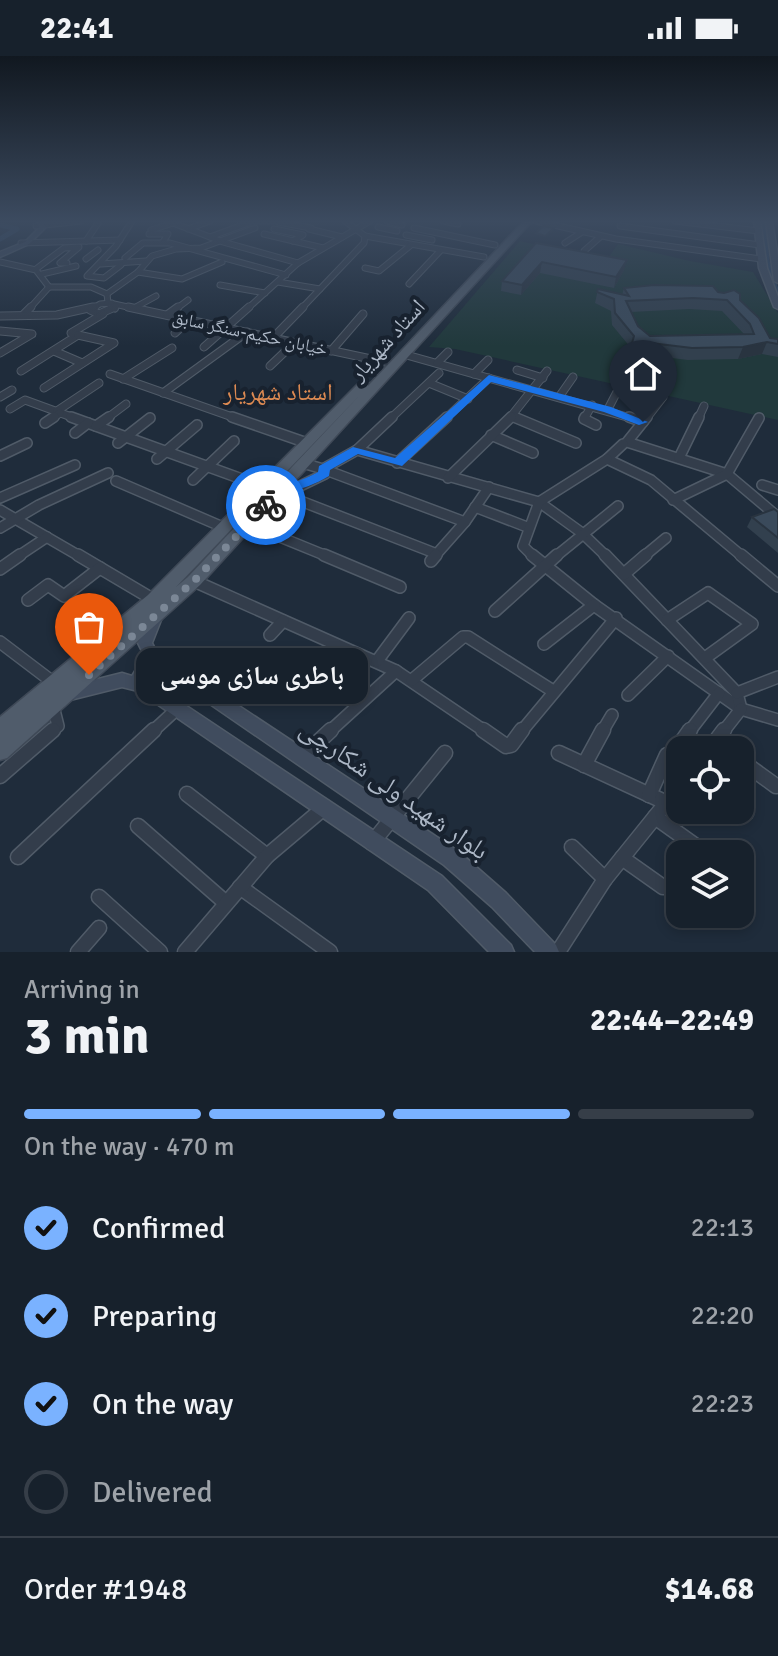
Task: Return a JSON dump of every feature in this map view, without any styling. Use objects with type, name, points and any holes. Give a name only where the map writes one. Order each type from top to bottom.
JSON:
[{"type":"main road","name":"استاد شهریار","points":[[155,609],[225,528],[306,464],[479,263]]},
{"type":"main road","name":"استاد شهریار","points":[[0,750],[155,609],[194,581],[248,524],[307,443],[487,263]]},
{"type":"main road","points":[[762,263],[767,284],[778,307]]},
{"type":"main road","points":[[767,284],[778,283],[776,268]]},
{"type":"main road","points":[[155,609],[145,643],[150,655],[162,665]]},
{"type":"main road","points":[[142,685],[140,676],[145,668],[162,665]]},
{"type":"main road","name":"بلوار شهید ولی شکارچی","points":[[162,665],[303,756],[451,858],[499,900],[549,952]]},
{"type":"main road","points":[[58,694],[122,680],[142,685],[435,883],[504,952]]},
{"type":"main road","name":"استاد شهریار","points":[[0,729],[58,694]]},
{"type":"street","points":[[16,263],[39,272],[76,266]]},
{"type":"street","points":[[39,272],[49,263]]},
{"type":"street","points":[[60,263],[67,263]]},
{"type":"street","points":[[96,263],[110,263]]},
{"type":"street","points":[[101,264],[87,276],[104,278],[121,263]]},
{"type":"street","points":[[107,294],[138,272],[145,263]]},
{"type":"street","points":[[138,272],[182,279],[221,263]]},
{"type":"street","points":[[233,263],[286,275]]},
{"type":"street","points":[[204,347],[298,263]]},
{"type":"street","points":[[273,338],[345,263]]},
{"type":"street","points":[[365,268],[379,271],[389,263]]},
{"type":"street","points":[[409,284],[429,263]]},
{"type":"street","points":[[39,272],[49,287]]},
{"type":"street","points":[[278,282],[320,289]]},
{"type":"street","points":[[220,285],[265,293]]},
{"type":"street","points":[[24,314],[49,287],[91,287],[107,294],[114,310],[71,333],[114,343],[44,388]]},
{"type":"street","points":[[134,308],[156,296]]},
{"type":"street","points":[[167,315],[188,300]]},
{"type":"street","points":[[0,316],[57,315],[111,304]]},
{"type":"street","name":"خیابان حکیم-سنگر سابق","points":[[111,304],[385,362]]},
{"type":"street","points":[[93,307],[90,310],[93,313],[103,314]]},
{"type":"street","points":[[331,351],[363,314]]},
{"type":"street","points":[[175,333],[189,320]]},
{"type":"street","points":[[0,331],[32,334],[0,353]]},
{"type":"street","points":[[163,393],[247,332]]},
{"type":"street","points":[[21,371],[78,335]]},
{"type":"street","points":[[270,366],[294,343]]},
{"type":"street","points":[[123,379],[172,348]]},
{"type":"street","points":[[54,351],[82,363]]},
{"type":"street","points":[[437,363],[448,352]]},
{"type":"street","points":[[403,354],[608,409],[643,422]]},
{"type":"street","points":[[474,374],[488,360]]},
{"type":"street","points":[[448,478],[512,416],[545,374],[517,370]]},
{"type":"street","points":[[323,469],[357,450],[439,373]]},
{"type":"street","points":[[110,374],[307,443]]},
{"type":"street","points":[[559,397],[573,377]]},
{"type":"street","points":[[397,463],[489,378]]},
{"type":"street","points":[[45,423],[99,383]]},
{"type":"street","points":[[429,383],[468,399]]},
{"type":"street","points":[[608,409],[619,388]]},
{"type":"street","points":[[663,397],[627,442],[727,474],[778,517]]},
{"type":"street","points":[[10,409],[25,400],[92,424],[122,440],[166,451],[271,490],[434,558],[465,522],[489,487]]},
{"type":"street","points":[[75,433],[126,404]]},
{"type":"street","points":[[592,405],[584,419],[596,425]]},
{"type":"street","points":[[679,458],[704,406]]},
{"type":"street","points":[[512,416],[576,443]]},
{"type":"street","points":[[122,440],[150,418]]},
{"type":"street","points":[[673,500],[727,474],[759,418]]},
{"type":"street","points":[[157,459],[197,425]]},
{"type":"street","points":[[491,435],[533,453]]},
{"type":"street","points":[[193,480],[234,441]]},
{"type":"street","points":[[0,456],[27,443]]},
{"type":"street","points":[[623,444],[607,459],[539,502],[527,527],[523,546],[543,566],[594,605],[741,709],[778,720]]},
{"type":"street","points":[[357,450],[539,502],[582,533],[737,693],[741,709],[724,736]]},
{"type":"street","points":[[607,459],[651,480],[778,586]]},
{"type":"street","points":[[306,464],[465,522]]},
{"type":"street","points":[[0,498],[75,465]]},
{"type":"street","points":[[271,490],[313,481],[325,474],[323,469]]},
{"type":"street","points":[[0,528],[108,473]]},
{"type":"street","points":[[116,481],[225,528]]},
{"type":"street","points":[[762,485],[778,490]]},
{"type":"street","points":[[495,611],[543,566],[618,506]]},
{"type":"street","points":[[475,507],[527,527]]},
{"type":"street","points":[[0,510],[100,568],[155,609]]},
{"type":"street","points":[[248,524],[400,587]]},
{"type":"street","points":[[0,569],[47,537]]},
{"type":"street","points":[[624,574],[666,538]]},
{"type":"street","points":[[28,600],[48,585],[64,596],[100,568]]},
{"type":"street","points":[[194,581],[396,671],[506,746],[511,745],[616,618]]},
{"type":"street","points":[[667,620],[708,593],[752,626],[705,658]]},
{"type":"street","points":[[544,644],[594,605]]},
{"type":"street","points":[[377,661],[409,618]]},
{"type":"street","points":[[270,635],[283,621]]},
{"type":"street","points":[[412,680],[463,637],[468,637],[553,691]]},
{"type":"street","points":[[0,642],[58,694],[58,726],[0,776]]},
{"type":"street","points":[[628,695],[668,656]]},
{"type":"street","points":[[303,756],[396,671]]},
{"type":"street","points":[[737,693],[778,677]]},
{"type":"street","points":[[686,736],[719,693]]},
{"type":"street","points":[[18,857],[178,708]]},
{"type":"street","points":[[584,765],[612,715]]},
{"type":"street","points":[[372,843],[445,753]]},
{"type":"street","points":[[559,753],[666,803]]},
{"type":"street","points":[[649,795],[666,757]]},
{"type":"street","points":[[754,770],[776,786]]},
{"type":"street","points":[[187,794],[267,856]]},
{"type":"street","points":[[558,952],[605,879],[666,804]]},
{"type":"street","points":[[187,951],[267,856],[325,807]]},
{"type":"street","points":[[655,817],[687,840]]},
{"type":"street","points":[[138,826],[226,903]]},
{"type":"street","points":[[572,847],[605,879]]},
{"type":"street","points":[[622,858],[663,887]]},
{"type":"street","points":[[240,887],[330,952]]},
{"type":"street","points":[[99,897],[160,952]]},
{"type":"street","points":[[78,952],[99,928]]},
{"type":"green space","points":[[501,263],[700,263],[753,272],[778,313],[778,420],[455,349],[429,347]]},
{"type":"building","points":[[518,263],[541,263],[522,285],[502,281]]},
{"type":"building","points":[[546,263],[625,263],[616,277]]},
{"type":"building","points":[[713,286],[718,292],[734,290],[759,318],[770,338],[778,339],[778,344],[767,342],[743,347],[692,348],[651,343],[638,347],[632,343],[634,336],[615,313],[614,299],[597,292],[598,289],[629,296],[624,288]],"holes":[[[727,300],[750,324],[754,334],[650,336],[638,326],[626,301]]]},
{"type":"building","points":[[774,509],[778,512],[778,538],[752,517]]},
{"type":"building","points":[[268,510],[282,514],[275,521],[263,516]]},
{"type":"waterway","points":[[768,263],[778,296]]},
{"type":"way so far","points":[[89,675],[194,581],[266,505]]},
{"type":"place","name":"باطری سازی موسی","points":[[89,675]]},
{"type":"district","name":"استاد شهریار","points":[[278,392]]},
{"type":"route","points":[[266,505],[278,492],[313,481],[325,474],[323,469],[357,450],[397,463],[489,378],[608,409],[643,422]]}]
